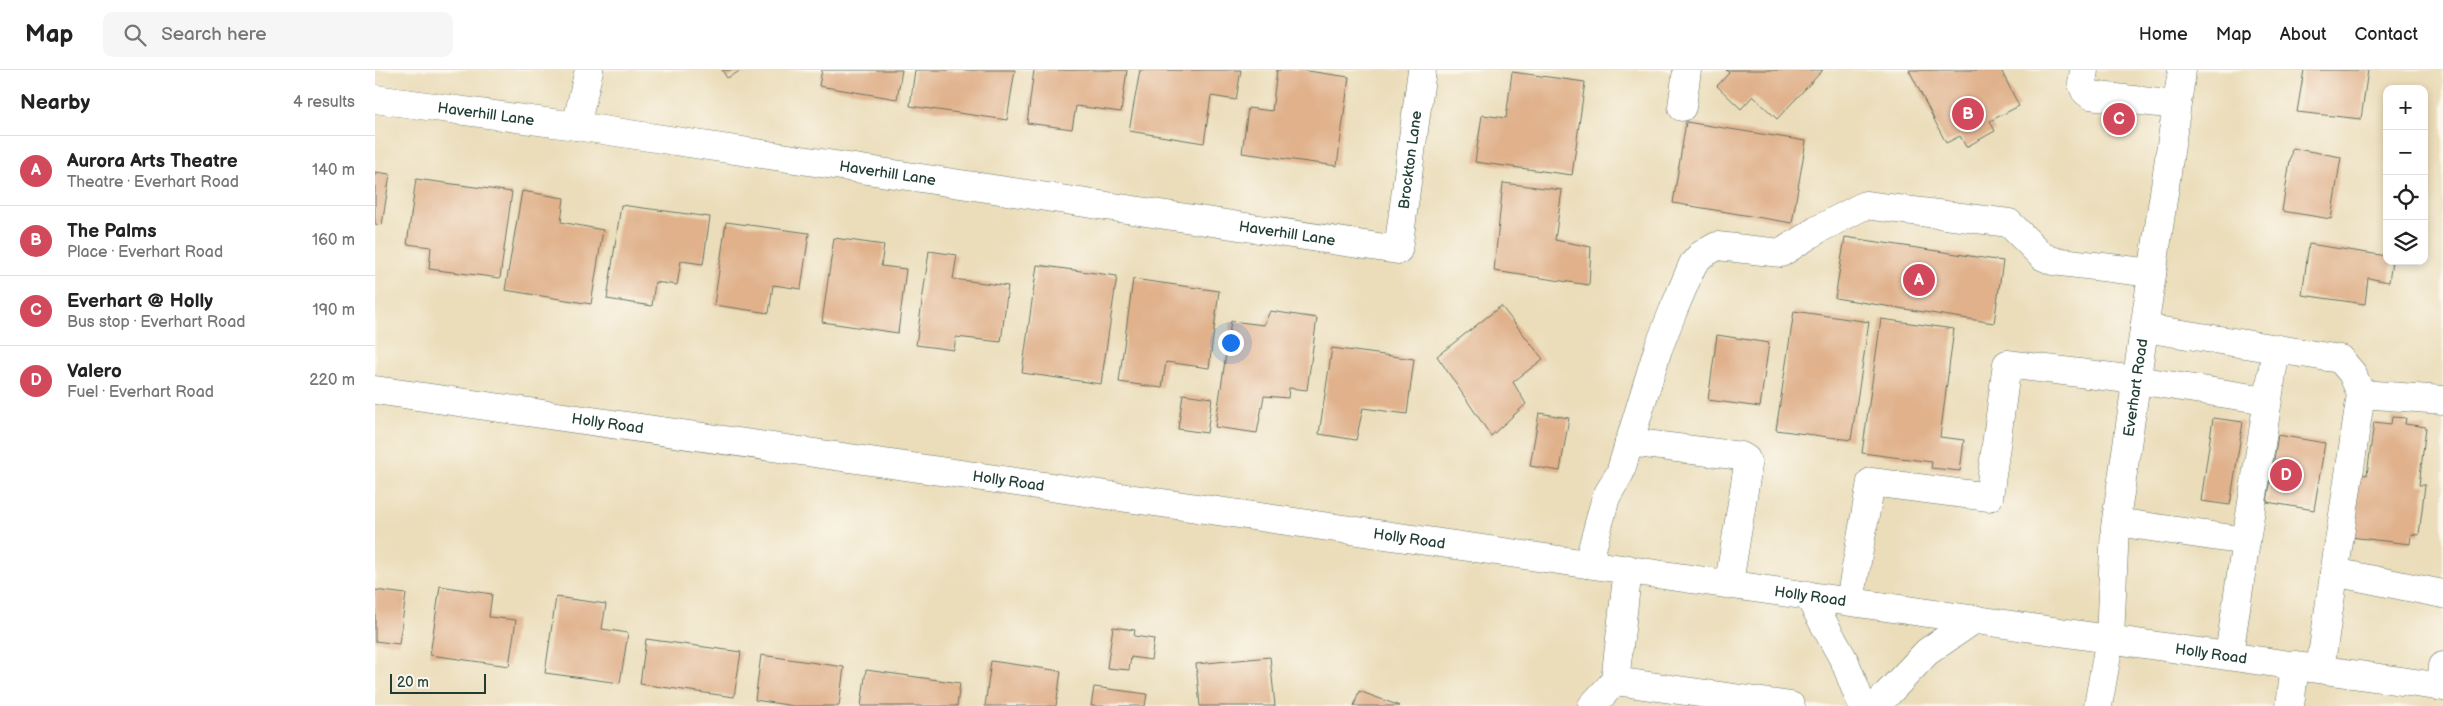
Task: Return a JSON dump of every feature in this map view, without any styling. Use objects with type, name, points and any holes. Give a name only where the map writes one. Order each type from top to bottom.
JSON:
[{"type":"main road","points":[[576,126],[589,70]]},
{"type":"main road","name":"Brockton Lane","points":[[1399,250],[1422,70]]},
{"type":"main road","points":[[1682,107],[1687,70]]},
{"type":"main road","points":[[2084,70],[2082,83],[2085,91],[2091,95],[2177,105]]},
{"type":"main road","name":"Everhart Road","points":[[2098,706],[2110,638],[2116,522],[2181,70]]},
{"type":"main road","name":"Haverhill Lane","points":[[375,99],[576,126],[1399,250]]},
{"type":"main road","points":[[1588,564],[1606,497],[1620,473],[1658,349],[1693,264],[1701,255],[1717,246],[1781,253],[1817,230],[1865,205],[2009,222],[2042,256],[2053,261],[2152,272]]},
{"type":"main road","points":[[2144,328],[2340,359],[2352,373],[2361,394],[2334,572],[2308,667],[2291,706]]},
{"type":"main road","points":[[2229,656],[2266,400],[2276,348]]},
{"type":"main road","points":[[1850,601],[1871,482],[1989,497],[2007,364],[2136,380],[2266,400]]},
{"type":"main road","name":"Holly Road","points":[[375,390],[1808,594],[2229,656],[2308,667],[2442,680]]},
{"type":"main road","points":[[2361,394],[2443,400]]},
{"type":"main road","points":[[1629,442],[1741,456],[1746,460],[1748,465],[1729,584]]},
{"type":"main road","points":[[2116,522],[2246,541]]},
{"type":"main road","points":[[1592,706],[1615,681],[1628,569]]},
{"type":"main road","points":[[2334,572],[2443,594]]},
{"type":"main road","points":[[1808,594],[1845,662],[1862,706]]},
{"type":"main road","points":[[1876,706],[1927,652],[1975,619]]},
{"type":"main road","points":[[1615,681],[1684,698],[1791,706]]},
{"type":"building","points":[[722,70],[742,70],[727,78]]},
{"type":"building","points":[[822,70],[902,70],[897,99],[819,86]]},
{"type":"building","points":[[915,70],[1015,70],[1007,120],[910,106]]},
{"type":"building","points":[[1034,70],[1127,70],[1121,112],[1076,106],[1072,129],[1027,123]]},
{"type":"building","points":[[1140,70],[1241,70],[1236,100],[1211,96],[1204,143],[1129,131]]},
{"type":"building","points":[[1277,70],[1301,70],[1349,77],[1337,166],[1242,153],[1248,108],[1272,111]]},
{"type":"building","points":[[1726,70],[1823,70],[1777,119],[1753,96],[1741,109],[1717,86],[1729,73]]},
{"type":"building","points":[[1909,70],[2001,70],[2019,106],[1990,121],[1995,131],[1966,147],[1960,136],[1946,143]]},
{"type":"building","points":[[2304,70],[2368,70],[2361,119],[2297,112]]},
{"type":"building","points":[[1512,72],[1585,82],[1572,175],[1475,162],[1482,115],[1506,118]]},
{"type":"building","points":[[1686,122],[1806,141],[1792,223],[1673,203]]},
{"type":"building","points":[[2292,148],[2341,157],[2331,219],[2282,211]]},
{"type":"building","points":[[375,172],[390,174],[382,225],[375,224]]},
{"type":"building","points":[[416,179],[512,192],[500,278],[429,269],[431,247],[407,244]]},
{"type":"building","points":[[1503,183],[1562,190],[1555,240],[1591,247],[1589,285],[1494,271]]},
{"type":"building","points":[[522,191],[564,198],[561,222],[603,230],[591,304],[505,290]]},
{"type":"building","points":[[621,205],[710,217],[703,264],[681,261],[677,285],[655,282],[652,306],[607,299]]},
{"type":"building","points":[[726,222],[809,233],[801,289],[773,285],[769,313],[714,305]]},
{"type":"building","points":[[1845,237],[2003,261],[1994,323],[1835,298]]},
{"type":"building","points":[[834,238],[884,245],[881,266],[906,269],[898,333],[822,322]]},
{"type":"building","points":[[2309,244],[2383,255],[2383,265],[2391,265],[2389,282],[2368,278],[2365,304],[2302,295]]},
{"type":"building","points":[[929,251],[957,255],[953,279],[1008,286],[1001,342],[956,337],[954,350],[916,345]]},
{"type":"building","points":[[1037,265],[1117,276],[1101,384],[1022,373]]},
{"type":"building","points":[[1133,279],[1219,291],[1209,368],[1166,362],[1162,388],[1119,382]]},
{"type":"building","points":[[1501,306],[1543,359],[1513,382],[1526,404],[1491,436],[1437,356]]},
{"type":"building","points":[[1270,311],[1317,318],[1307,390],[1289,388],[1288,398],[1264,396],[1257,433],[1215,427],[1231,321],[1264,325]]},
{"type":"building","points":[[1794,311],[1869,322],[1851,440],[1776,430]]},
{"type":"building","points":[[1881,319],[1954,329],[1940,437],[1964,440],[1960,471],[1931,468],[1932,462],[1862,453]]},
{"type":"building","points":[[1717,335],[1769,343],[1760,407],[1708,400]]},
{"type":"building","points":[[1332,348],[1414,359],[1407,414],[1363,408],[1356,440],[1319,434]]},
{"type":"building","points":[[1183,394],[1212,398],[1207,433],[1178,429]]},
{"type":"building","points":[[1539,413],[1569,418],[1560,471],[1530,466]]},
{"type":"building","points":[[2392,417],[2406,418],[2405,424],[2426,427],[2419,485],[2425,485],[2419,535],[2411,534],[2410,544],[2350,537],[2354,473],[2367,475],[2374,422],[2391,424]]},
{"type":"building","points":[[2213,418],[2243,422],[2230,505],[2201,501]]},
{"type":"building","points":[[2278,435],[2325,443],[2314,510],[2267,502]]},
{"type":"building","points":[[440,586],[492,594],[489,617],[516,620],[509,666],[430,655]]},
{"type":"building","points":[[375,590],[406,594],[399,644],[375,641]]},
{"type":"building","points":[[556,597],[606,604],[602,629],[628,633],[620,683],[545,673]]},
{"type":"building","points":[[1113,627],[1135,630],[1134,636],[1154,639],[1151,660],[1131,657],[1129,670],[1107,668]]},
{"type":"building","points":[[646,639],[741,652],[734,697],[640,684]]},
{"type":"building","points":[[761,655],[844,667],[839,706],[794,706],[755,700]]},
{"type":"building","points":[[1270,657],[1275,706],[1200,706],[1196,664]]},
{"type":"building","points":[[991,661],[1061,671],[1056,706],[985,706]]},
{"type":"building","points":[[866,670],[960,683],[957,706],[861,706]]},
{"type":"building","points":[[1094,687],[1147,694],[1145,706],[1091,706]]},
{"type":"building","points":[[1359,691],[1400,706],[1354,706]]},
{"type":"place","name":"The Palms","points":[[1968,114]]},
{"type":"place","name":"Everhart @ Holly","points":[[2119,119]]},
{"type":"place","name":"Aurora Arts Theatre","points":[[1919,280]]},
{"type":"place","name":"Valero","points":[[2286,475]]}]
